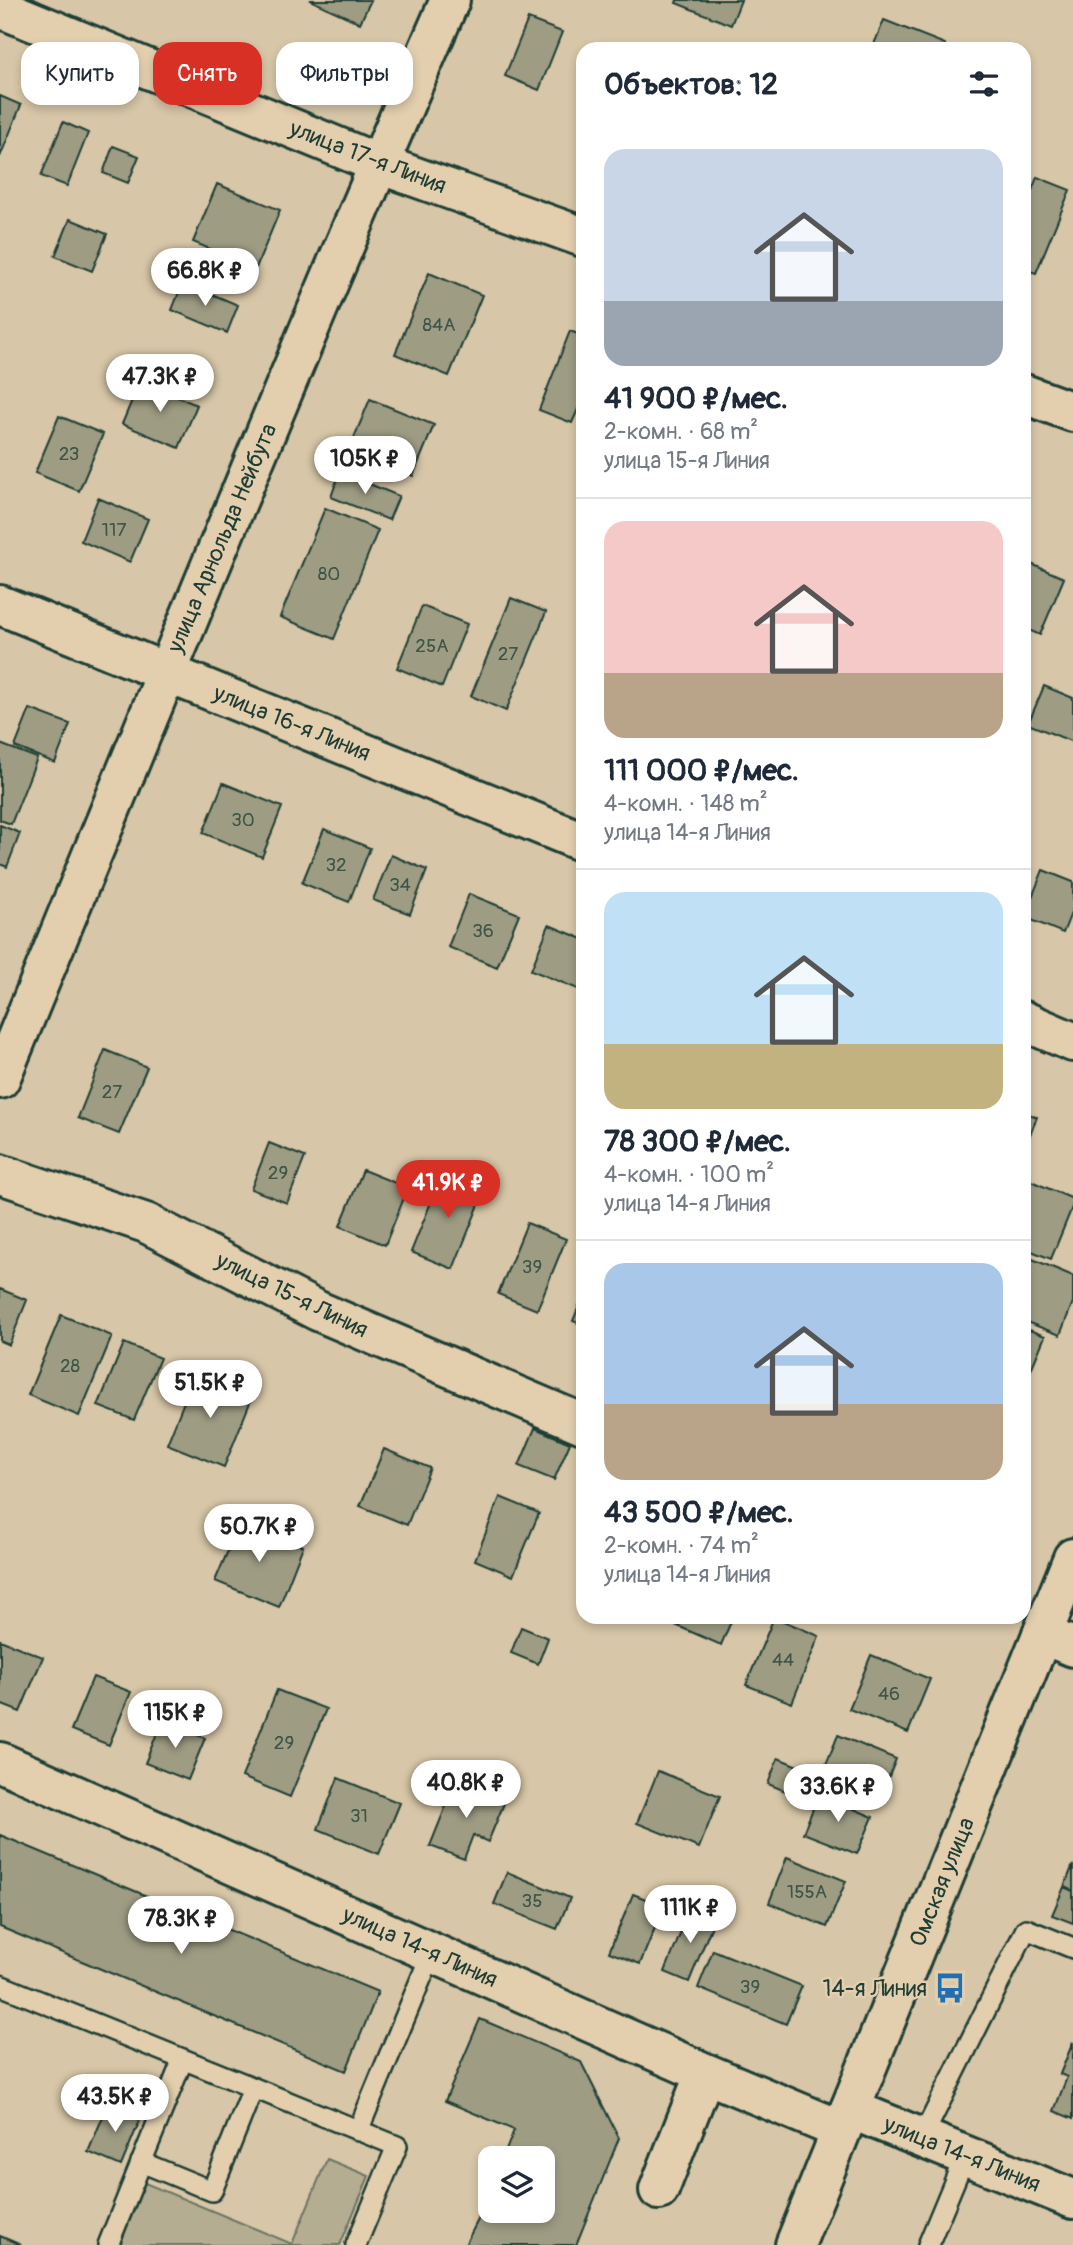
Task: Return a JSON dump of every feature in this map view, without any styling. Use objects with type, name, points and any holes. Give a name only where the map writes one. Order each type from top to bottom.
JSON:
[{"type":"street","name":"улица Арнольда Нейбута","points":[[0,1079],[167,672],[450,0]]},
{"type":"street","name":"улица 17-я Линия","points":[[0,8],[379,164],[576,234]]},
{"type":"street","points":[[1031,397],[1073,412]]},
{"type":"street","name":"улица 16-я Линия","points":[[0,605],[576,839]]},
{"type":"street","points":[[1031,1024],[1073,1041]]},
{"type":"street","name":"улица 15-я Линия","points":[[0,1174],[146,1223],[318,1311],[576,1421]]},
{"type":"street","name":"Омская улица","points":[[795,2245],[1047,1628],[1073,1558]]},
{"type":"street","name":"улица 14-я Линия","points":[[0,1762],[705,2073],[846,2119],[922,2138],[1073,2199]]},
{"type":"street","points":[[659,2190],[705,2073]]},
{"type":"lane","points":[[922,2138],[1026,1929],[1073,1948]]},
{"type":"lane","points":[[358,2131],[432,1952]]},
{"type":"lane","points":[[0,1985],[397,2146],[356,2245]]},
{"type":"lane","points":[[108,2245],[183,2059]]},
{"type":"lane","points":[[141,2162],[212,2191],[253,2088]]},
{"type":"lane","points":[[928,2245],[965,2156]]},
{"type":"shaded area","points":[[327,2159],[369,2176],[340,2245],[120,2245],[145,2183],[292,2244]]},
{"type":"building","points":[[310,0],[371,0],[360,23]]},
{"type":"building","points":[[677,0],[741,0],[731,25],[676,3]]},
{"type":"building","points":[[528,19],[562,32],[539,90],[505,76]]},
{"type":"building","points":[[884,20],[940,42],[875,42]]},
{"type":"building","points":[[0,96],[21,105],[0,157]]},
{"type":"building","points":[[63,122],[88,133],[67,186],[41,176]]},
{"type":"building","points":[[113,146],[139,156],[128,183],[103,173]]},
{"type":"building","points":[[1037,177],[1070,190],[1036,273],[1031,271],[1031,193]]},
{"type":"building","points":[[217,184],[280,210],[256,268],[193,242]]},
{"type":"building","points":[[70,219],[107,234],[92,271],[55,256]]},
{"type":"building","points":[[429,273],[482,295],[449,376],[395,354]]},
{"type":"building","points":[[183,282],[238,305],[227,333],[172,310]]},
{"type":"building","points":[[570,331],[576,333],[576,414],[572,423],[539,410]]},
{"type":"building","points":[[140,381],[197,405],[179,448],[122,424]]},
{"type":"building","points":[[370,399],[434,425],[413,476],[349,450]]},
{"type":"building","points":[[59,416],[103,434],[79,491],[35,473]]},
{"type":"building","points":[[340,472],[399,496],[389,520],[331,497]]},
{"type":"building","points":[[98,498],[148,519],[130,562],[81,541]]},
{"type":"building","points":[[325,508],[378,530],[334,639],[280,617]]},
{"type":"building","points":[[1031,564],[1064,578],[1040,635],[1031,631]]},
{"type":"building","points":[[511,598],[546,612],[506,711],[471,696]]},
{"type":"building","points":[[422,606],[467,624],[442,687],[397,668]]},
{"type":"building","points":[[1044,686],[1073,698],[1073,742],[1031,725],[1031,717]]},
{"type":"building","points":[[30,709],[70,724],[55,763],[15,747]]},
{"type":"building","points":[[0,744],[37,758],[11,824],[0,820]]},
{"type":"building","points":[[223,783],[282,807],[262,857],[203,833]]},
{"type":"building","points":[[0,825],[20,833],[7,867],[0,864]]},
{"type":"building","points":[[324,829],[370,848],[349,902],[302,883]]},
{"type":"building","points":[[391,855],[427,870],[410,914],[373,900]]},
{"type":"building","points":[[1043,870],[1073,882],[1073,908],[1063,933],[1031,920],[1031,900]]},
{"type":"building","points":[[469,894],[519,914],[497,967],[448,947]]},
{"type":"building","points":[[549,925],[576,936],[576,988],[531,970]]},
{"type":"building","points":[[105,1050],[147,1067],[119,1134],[78,1118]]},
{"type":"building","points":[[1031,1115],[1037,1117],[1031,1132]]},
{"type":"building","points":[[269,1143],[305,1157],[287,1203],[251,1189]]},
{"type":"building","points":[[363,1170],[408,1188],[385,1245],[340,1226]]},
{"type":"building","points":[[444,1170],[486,1187],[453,1269],[411,1252]]},
{"type":"building","points":[[1031,1181],[1073,1199],[1051,1259],[1031,1251]]},
{"type":"building","points":[[527,1223],[566,1239],[537,1310],[498,1294]]},
{"type":"building","points":[[1031,1258],[1073,1276],[1073,1302],[1060,1335],[1031,1324]]},
{"type":"building","points":[[0,1289],[27,1300],[9,1345],[0,1341]]},
{"type":"building","points":[[61,1315],[112,1336],[79,1416],[28,1395]]},
{"type":"building","points":[[1031,1331],[1045,1336],[1031,1370]]},
{"type":"building","points":[[124,1343],[160,1358],[134,1420],[98,1406]]},
{"type":"building","points":[[196,1372],[253,1395],[224,1467],[167,1444]]},
{"type":"building","points":[[535,1428],[570,1443],[554,1480],[519,1466]]},
{"type":"building","points":[[384,1449],[430,1468],[407,1525],[360,1506]]},
{"type":"building","points":[[500,1497],[539,1513],[513,1576],[475,1560]]},
{"type":"building","points":[[241,1520],[303,1546],[279,1607],[215,1581]]},
{"type":"building","points":[[673,1624],[730,1624],[721,1645]]},
{"type":"building","points":[[771,1624],[791,1624],[819,1636],[792,1703],[746,1685]]},
{"type":"building","points":[[521,1627],[548,1638],[538,1664],[511,1653]]},
{"type":"building","points":[[0,1640],[43,1657],[20,1712],[0,1704]]},
{"type":"building","points":[[871,1655],[930,1679],[908,1733],[849,1709]]},
{"type":"building","points":[[93,1677],[131,1692],[109,1745],[71,1730]]},
{"type":"building","points":[[277,1690],[326,1709],[290,1797],[242,1777]]},
{"type":"building","points":[[162,1721],[205,1738],[188,1780],[145,1763]]},
{"type":"building","points":[[838,1735],[896,1759],[883,1791],[825,1767]]},
{"type":"building","points":[[778,1758],[815,1773],[805,1799],[768,1784]]},
{"type":"building","points":[[658,1771],[720,1796],[699,1848],[637,1823]]},
{"type":"building","points":[[338,1778],[400,1803],[379,1854],[318,1829]]},
{"type":"building","points":[[456,1781],[505,1801],[488,1842],[473,1835],[464,1859],[430,1846]]},
{"type":"building","points":[[819,1794],[873,1817],[857,1854],[803,1833]]},
{"type":"building","points":[[0,1835],[378,1992],[346,2071],[0,1927]]},
{"type":"building","points":[[787,1857],[846,1881],[827,1927],[769,1903]]},
{"type":"building","points":[[1073,1865],[1073,1891],[1064,1887]]},
{"type":"building","points":[[507,1872],[570,1898],[557,1929],[494,1904]]},
{"type":"building","points":[[1064,1887],[1073,1891],[1073,1923],[1052,1915]]},
{"type":"building","points":[[633,1894],[664,1906],[640,1964],[609,1952]]},
{"type":"building","points":[[691,1907],[715,1918],[689,1982],[665,1972]]},
{"type":"building","points":[[713,1950],[802,1986],[786,2024],[698,1988]]},
{"type":"building","points":[[480,2019],[581,2062],[619,2138],[576,2245],[465,2245],[478,2220],[478,2223],[555,2223],[555,2146],[508,2146],[514,2130],[445,2101]]},
{"type":"building","points":[[1073,2042],[1073,2119],[1054,2111],[1067,2077],[1060,2074]]},
{"type":"building","points":[[109,2102],[142,2115],[121,2166],[88,2152]]},
{"type":"building","points":[[0,2236],[21,2245],[0,2245]]},
{"type":"place","name":"14-я Линия","points":[[950,1988]]}]
